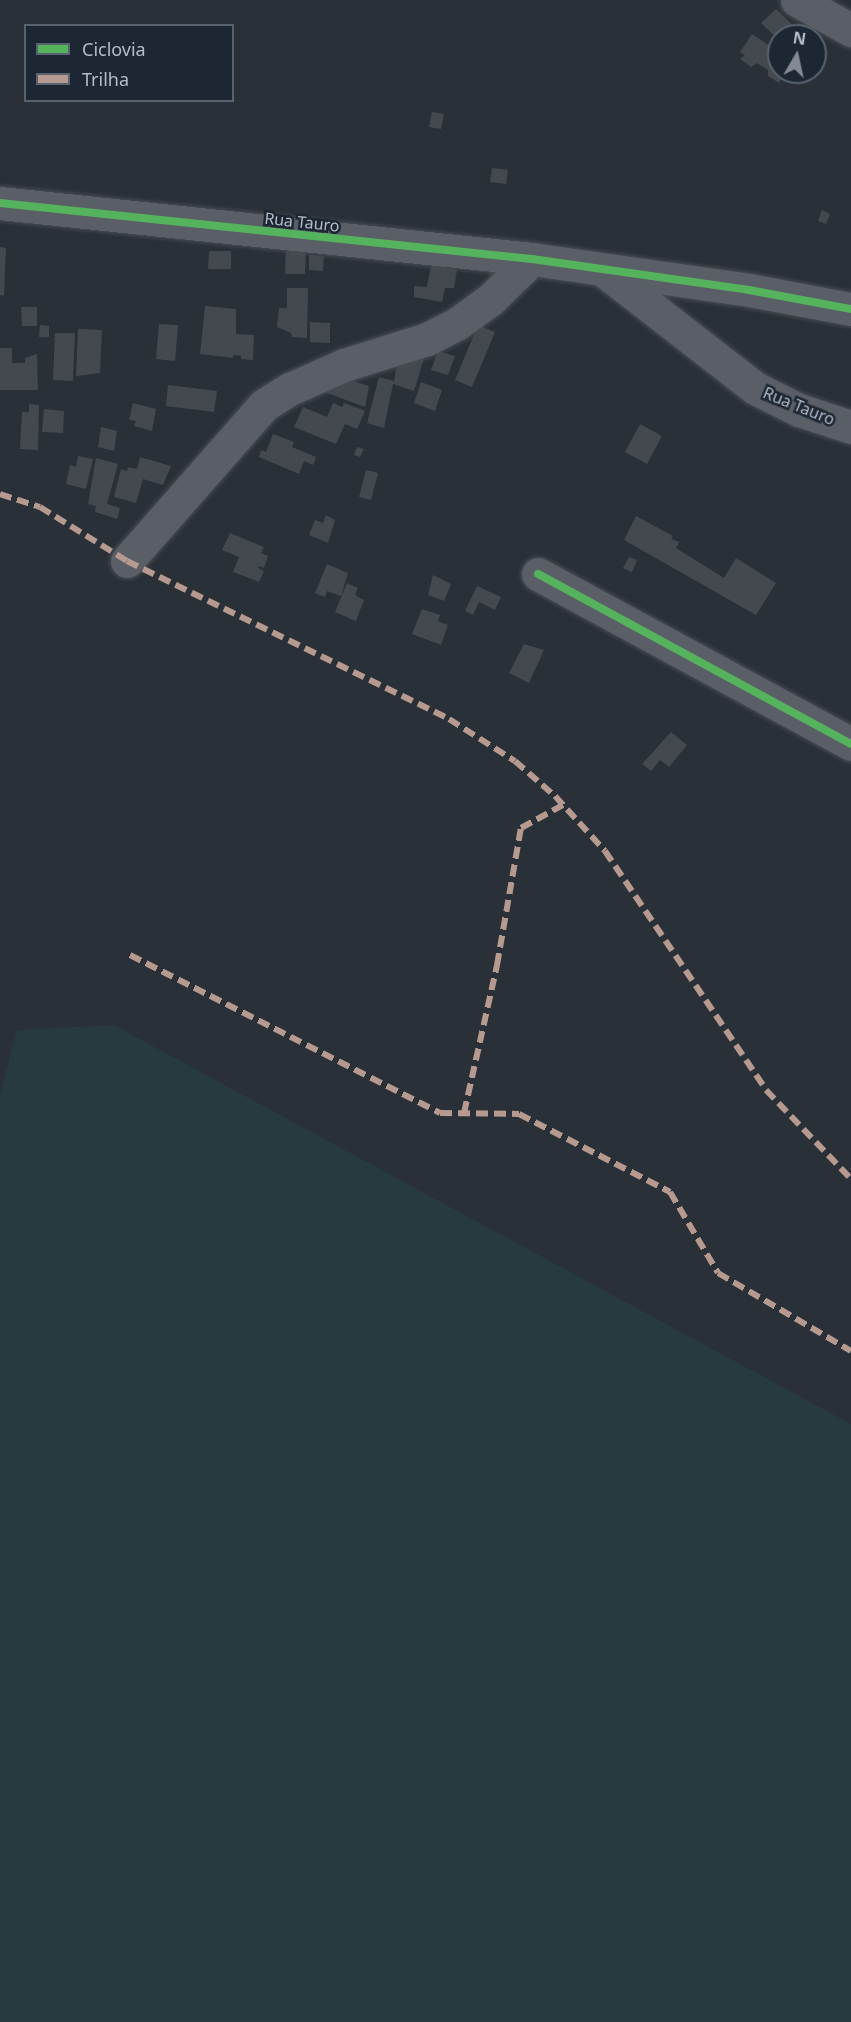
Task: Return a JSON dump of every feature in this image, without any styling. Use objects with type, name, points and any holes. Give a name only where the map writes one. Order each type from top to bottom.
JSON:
[{"type":"street","points":[[797,0],[851,30]]},
{"type":"street","name":"Rua Tauro","points":[[0,203],[532,259],[601,269],[755,388],[799,410],[851,426]]},
{"type":"street","points":[[127,561],[264,405],[344,365],[427,339],[458,323],[491,299],[532,259]]},
{"type":"street","points":[[601,269],[749,290],[851,309]]},
{"type":"street","points":[[538,574],[851,744]]},
{"type":"green space","points":[[114,1025],[851,1424],[851,2022],[0,2022],[0,1095],[17,1030]]},
{"type":"building","points":[[776,9],[792,24],[767,24],[767,29],[761,23]]},
{"type":"building","points":[[752,34],[767,44],[767,69],[757,63],[751,67],[740,59],[745,55],[740,52]]},
{"type":"building","points":[[432,112],[444,114],[441,129],[429,127]]},
{"type":"building","points":[[492,168],[508,170],[506,184],[490,182]]},
{"type":"building","points":[[822,210],[830,214],[826,224],[818,221]]},
{"type":"building","points":[[286,244],[306,245],[305,274],[285,274]]},
{"type":"building","points":[[0,247],[6,248],[4,296],[0,295]]},
{"type":"building","points":[[209,251],[231,251],[231,269],[208,269]]},
{"type":"building","points":[[309,255],[324,256],[323,271],[309,270]]},
{"type":"building","points":[[431,265],[457,270],[454,288],[445,288],[442,302],[414,297],[414,286],[427,287]]},
{"type":"building","points":[[287,288],[308,288],[307,338],[292,337],[291,333],[277,327],[279,308],[287,308]]},
{"type":"building","points":[[205,306],[236,309],[236,334],[254,335],[253,360],[241,359],[241,356],[233,355],[233,358],[200,354]]},
{"type":"building","points":[[21,307],[37,307],[37,326],[22,326]]},
{"type":"building","points":[[310,322],[330,323],[330,343],[310,342]]},
{"type":"building","points":[[159,324],[178,325],[175,361],[156,359]]},
{"type":"building","points":[[40,325],[49,326],[49,337],[39,337]]},
{"type":"building","points":[[478,325],[495,332],[472,387],[455,380]]},
{"type":"building","points":[[78,329],[102,330],[100,373],[76,376]]},
{"type":"building","points":[[55,333],[75,333],[73,381],[53,380]]},
{"type":"building","points":[[0,348],[12,348],[12,363],[25,363],[25,358],[37,354],[38,390],[0,390]]},
{"type":"building","points":[[438,351],[455,356],[448,375],[431,370]]},
{"type":"building","points":[[399,353],[424,358],[414,391],[393,384],[384,428],[367,423],[379,377],[394,381]]},
{"type":"building","points":[[336,376],[369,386],[365,407],[316,389]]},
{"type":"building","points":[[421,382],[442,390],[435,411],[414,403]]},
{"type":"building","points":[[168,385],[217,391],[214,412],[166,406]]},
{"type":"building","points":[[133,403],[156,409],[152,431],[134,426],[136,421],[129,420]]},
{"type":"building","points":[[333,403],[342,407],[344,403],[365,411],[357,429],[345,424],[336,444],[294,427],[303,407],[327,417]]},
{"type":"building","points":[[29,404],[39,405],[38,450],[20,449],[22,412],[29,412]]},
{"type":"building","points":[[44,409],[64,411],[63,433],[42,432]]},
{"type":"building","points":[[640,424],[662,436],[647,464],[625,452]]},
{"type":"building","points":[[101,427],[117,431],[114,451],[98,447]]},
{"type":"building","points":[[273,434],[294,442],[292,447],[316,457],[313,465],[304,461],[299,474],[259,457],[261,450],[266,452]]},
{"type":"building","points":[[357,447],[364,449],[360,457],[354,455]]},
{"type":"building","points":[[78,456],[93,459],[86,489],[66,484],[70,465],[76,467]]},
{"type":"building","points":[[140,457],[171,466],[163,485],[143,479],[136,503],[114,497],[121,469],[127,471],[128,467],[137,469]]},
{"type":"building","points":[[96,458],[118,464],[107,504],[120,508],[117,519],[95,512],[96,506],[88,504]]},
{"type":"building","points":[[366,470],[378,473],[371,500],[359,497]]},
{"type":"building","points":[[326,515],[335,520],[328,543],[309,535],[315,520],[323,523]]},
{"type":"building","points":[[636,516],[673,536],[671,539],[679,542],[676,548],[724,578],[736,558],[776,583],[756,615],[624,540]]},
{"type":"building","points":[[230,533],[264,547],[261,553],[268,556],[264,568],[259,566],[258,568],[264,571],[259,582],[233,572],[239,557],[222,550]]},
{"type":"building","points":[[629,557],[637,560],[632,572],[623,568]]},
{"type":"building","points":[[327,564],[348,573],[341,596],[327,591],[325,597],[315,593]]},
{"type":"building","points":[[433,575],[451,584],[444,601],[428,595]]},
{"type":"building","points":[[347,583],[358,588],[355,595],[364,600],[356,621],[335,612]]},
{"type":"building","points":[[477,586],[501,597],[495,610],[479,602],[473,615],[465,611]]},
{"type":"building","points":[[422,609],[440,615],[438,621],[448,625],[441,645],[412,634]]},
{"type":"building","points":[[524,644],[544,650],[529,683],[509,673]]},
{"type":"building","points":[[671,732],[687,745],[669,767],[660,760],[651,771],[642,764]]},
{"type":"marked path","points":[[0,494],[40,507],[127,561],[449,719],[515,761],[555,796],[605,851],[766,1090],[851,1179]]},
{"type":"marked path","points":[[464,1113],[497,965],[521,828],[563,805]]},
{"type":"marked path","points":[[130,955],[440,1113],[519,1114],[670,1192],[718,1273],[851,1351]]},
{"type":"cycle path","points":[[0,203],[532,259],[749,290],[851,309]]},
{"type":"cycle path","points":[[538,574],[851,744]]}]
